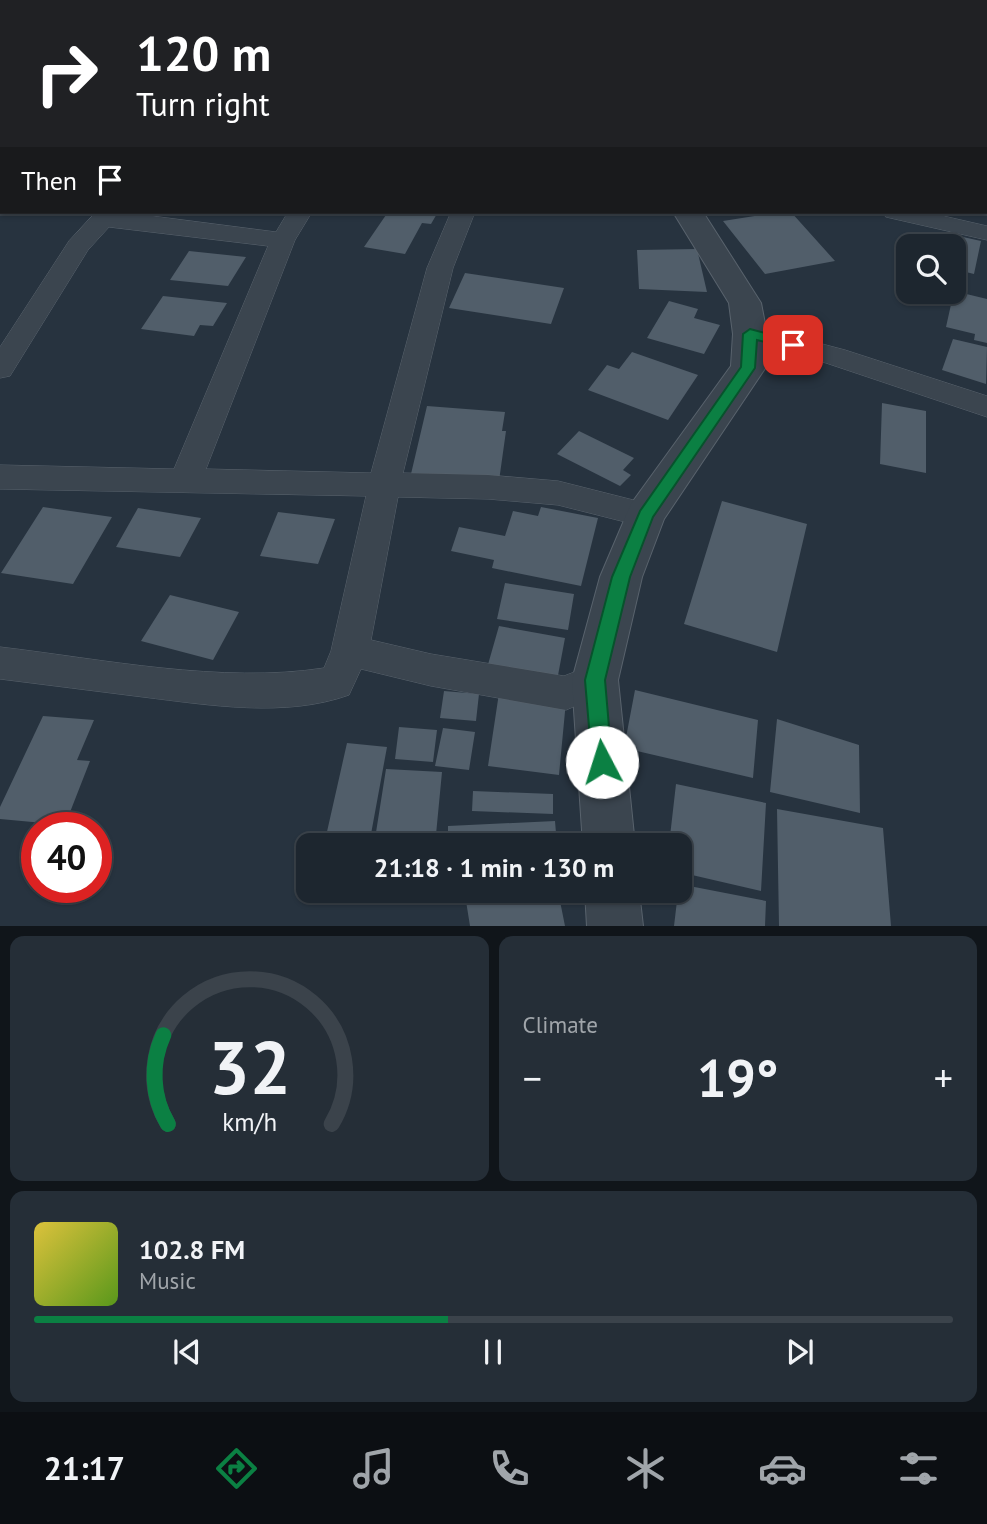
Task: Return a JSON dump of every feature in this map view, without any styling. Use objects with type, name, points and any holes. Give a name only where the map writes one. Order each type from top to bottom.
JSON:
[{"type":"street","points":[[184,482],[283,240],[299,214]]},
{"type":"street","points":[[0,663],[192,686],[284,691],[336,683],[350,651],[384,486],[440,268],[462,214]]},
{"type":"street","points":[[608,833],[595,680],[621,577],[646,515],[748,368],[750,334],[745,303],[689,214]]},
{"type":"street","points":[[904,214],[987,233]]},
{"type":"street","points":[[0,369],[78,246],[107,215],[283,240]]},
{"type":"street","points":[[750,334],[835,356],[987,407]]},
{"type":"street","points":[[0,477],[488,487],[558,493],[646,515]]},
{"type":"street","points":[[350,651],[431,670],[566,693],[595,680]]},
{"type":"street","points":[[613,903],[615,926]]},
{"type":"building","points":[[387,214],[437,214],[431,224],[422,223],[405,254],[364,247]]},
{"type":"building","points":[[767,214],[793,214],[835,261],[765,274],[723,221]]},
{"type":"building","points":[[966,238],[981,241],[974,274],[966,272]]},
{"type":"building","points":[[697,249],[707,292],[639,289],[637,250]]},
{"type":"building","points":[[189,251],[246,257],[228,286],[170,280]]},
{"type":"building","points":[[465,273],[564,288],[551,324],[449,308]]},
{"type":"building","points":[[966,294],[987,299],[987,343],[974,340],[975,334],[946,327],[951,304],[966,304]]},
{"type":"building","points":[[163,296],[227,303],[213,326],[200,325],[194,336],[141,329]]},
{"type":"building","points":[[669,301],[698,309],[694,318],[720,325],[704,354],[647,338]]},
{"type":"building","points":[[953,339],[987,347],[986,384],[942,370]]},
{"type":"building","points":[[632,352],[698,375],[668,420],[588,390],[607,365],[619,369]]},
{"type":"building","points":[[882,403],[926,411],[926,473],[880,464]]},
{"type":"building","points":[[427,406],[505,412],[502,431],[506,431],[499,481],[411,474]]},
{"type":"building","points":[[579,431],[634,458],[623,470],[631,475],[620,486],[557,454]]},
{"type":"building","points":[[722,501],[807,524],[777,652],[684,624]]},
{"type":"building","points":[[43,507],[112,517],[73,584],[1,573]]},
{"type":"building","points":[[541,507],[598,518],[581,586],[492,568],[494,560],[451,551],[459,527],[505,536],[513,511],[538,516]]},
{"type":"building","points":[[138,508],[201,518],[180,557],[116,547]]},
{"type":"building","points":[[278,512],[335,519],[318,564],[260,556]]},
{"type":"building","points":[[505,583],[574,594],[568,630],[497,619]]},
{"type":"building","points":[[170,595],[239,612],[213,660],[141,641]]},
{"type":"building","points":[[499,626],[565,638],[556,686],[485,675]]},
{"type":"building","points":[[635,690],[758,720],[753,778],[624,748]]},
{"type":"building","points":[[444,691],[479,694],[476,721],[440,718]]},
{"type":"building","points":[[499,693],[566,701],[559,775],[488,766]]},
{"type":"building","points":[[43,716],[94,720],[77,760],[90,761],[70,812],[21,812],[21,821],[0,819],[0,807]]},
{"type":"building","points":[[777,719],[859,745],[860,813],[770,792]]},
{"type":"building","points":[[399,727],[437,730],[433,762],[395,759]]},
{"type":"building","points":[[443,728],[475,732],[469,770],[435,766]]},
{"type":"building","points":[[347,743],[387,747],[371,833],[327,833]]},
{"type":"building","points":[[386,769],[442,772],[436,833],[376,833]]},
{"type":"building","points":[[676,784],[766,803],[761,891],[692,875],[692,833],[670,833]]},
{"type":"building","points":[[473,791],[553,794],[553,814],[472,811]]},
{"type":"building","points":[[777,809],[883,828],[891,926],[779,926]]},
{"type":"building","points":[[555,821],[556,833],[448,833],[448,826]]},
{"type":"building","points":[[692,887],[766,901],[765,926],[674,926],[677,903],[692,903]]},
{"type":"building","points":[[466,903],[560,903],[565,926],[470,926]]},
{"type":"route","points":[[602,762],[595,680],[621,577],[646,515],[748,368],[750,334],[793,345]]}]
